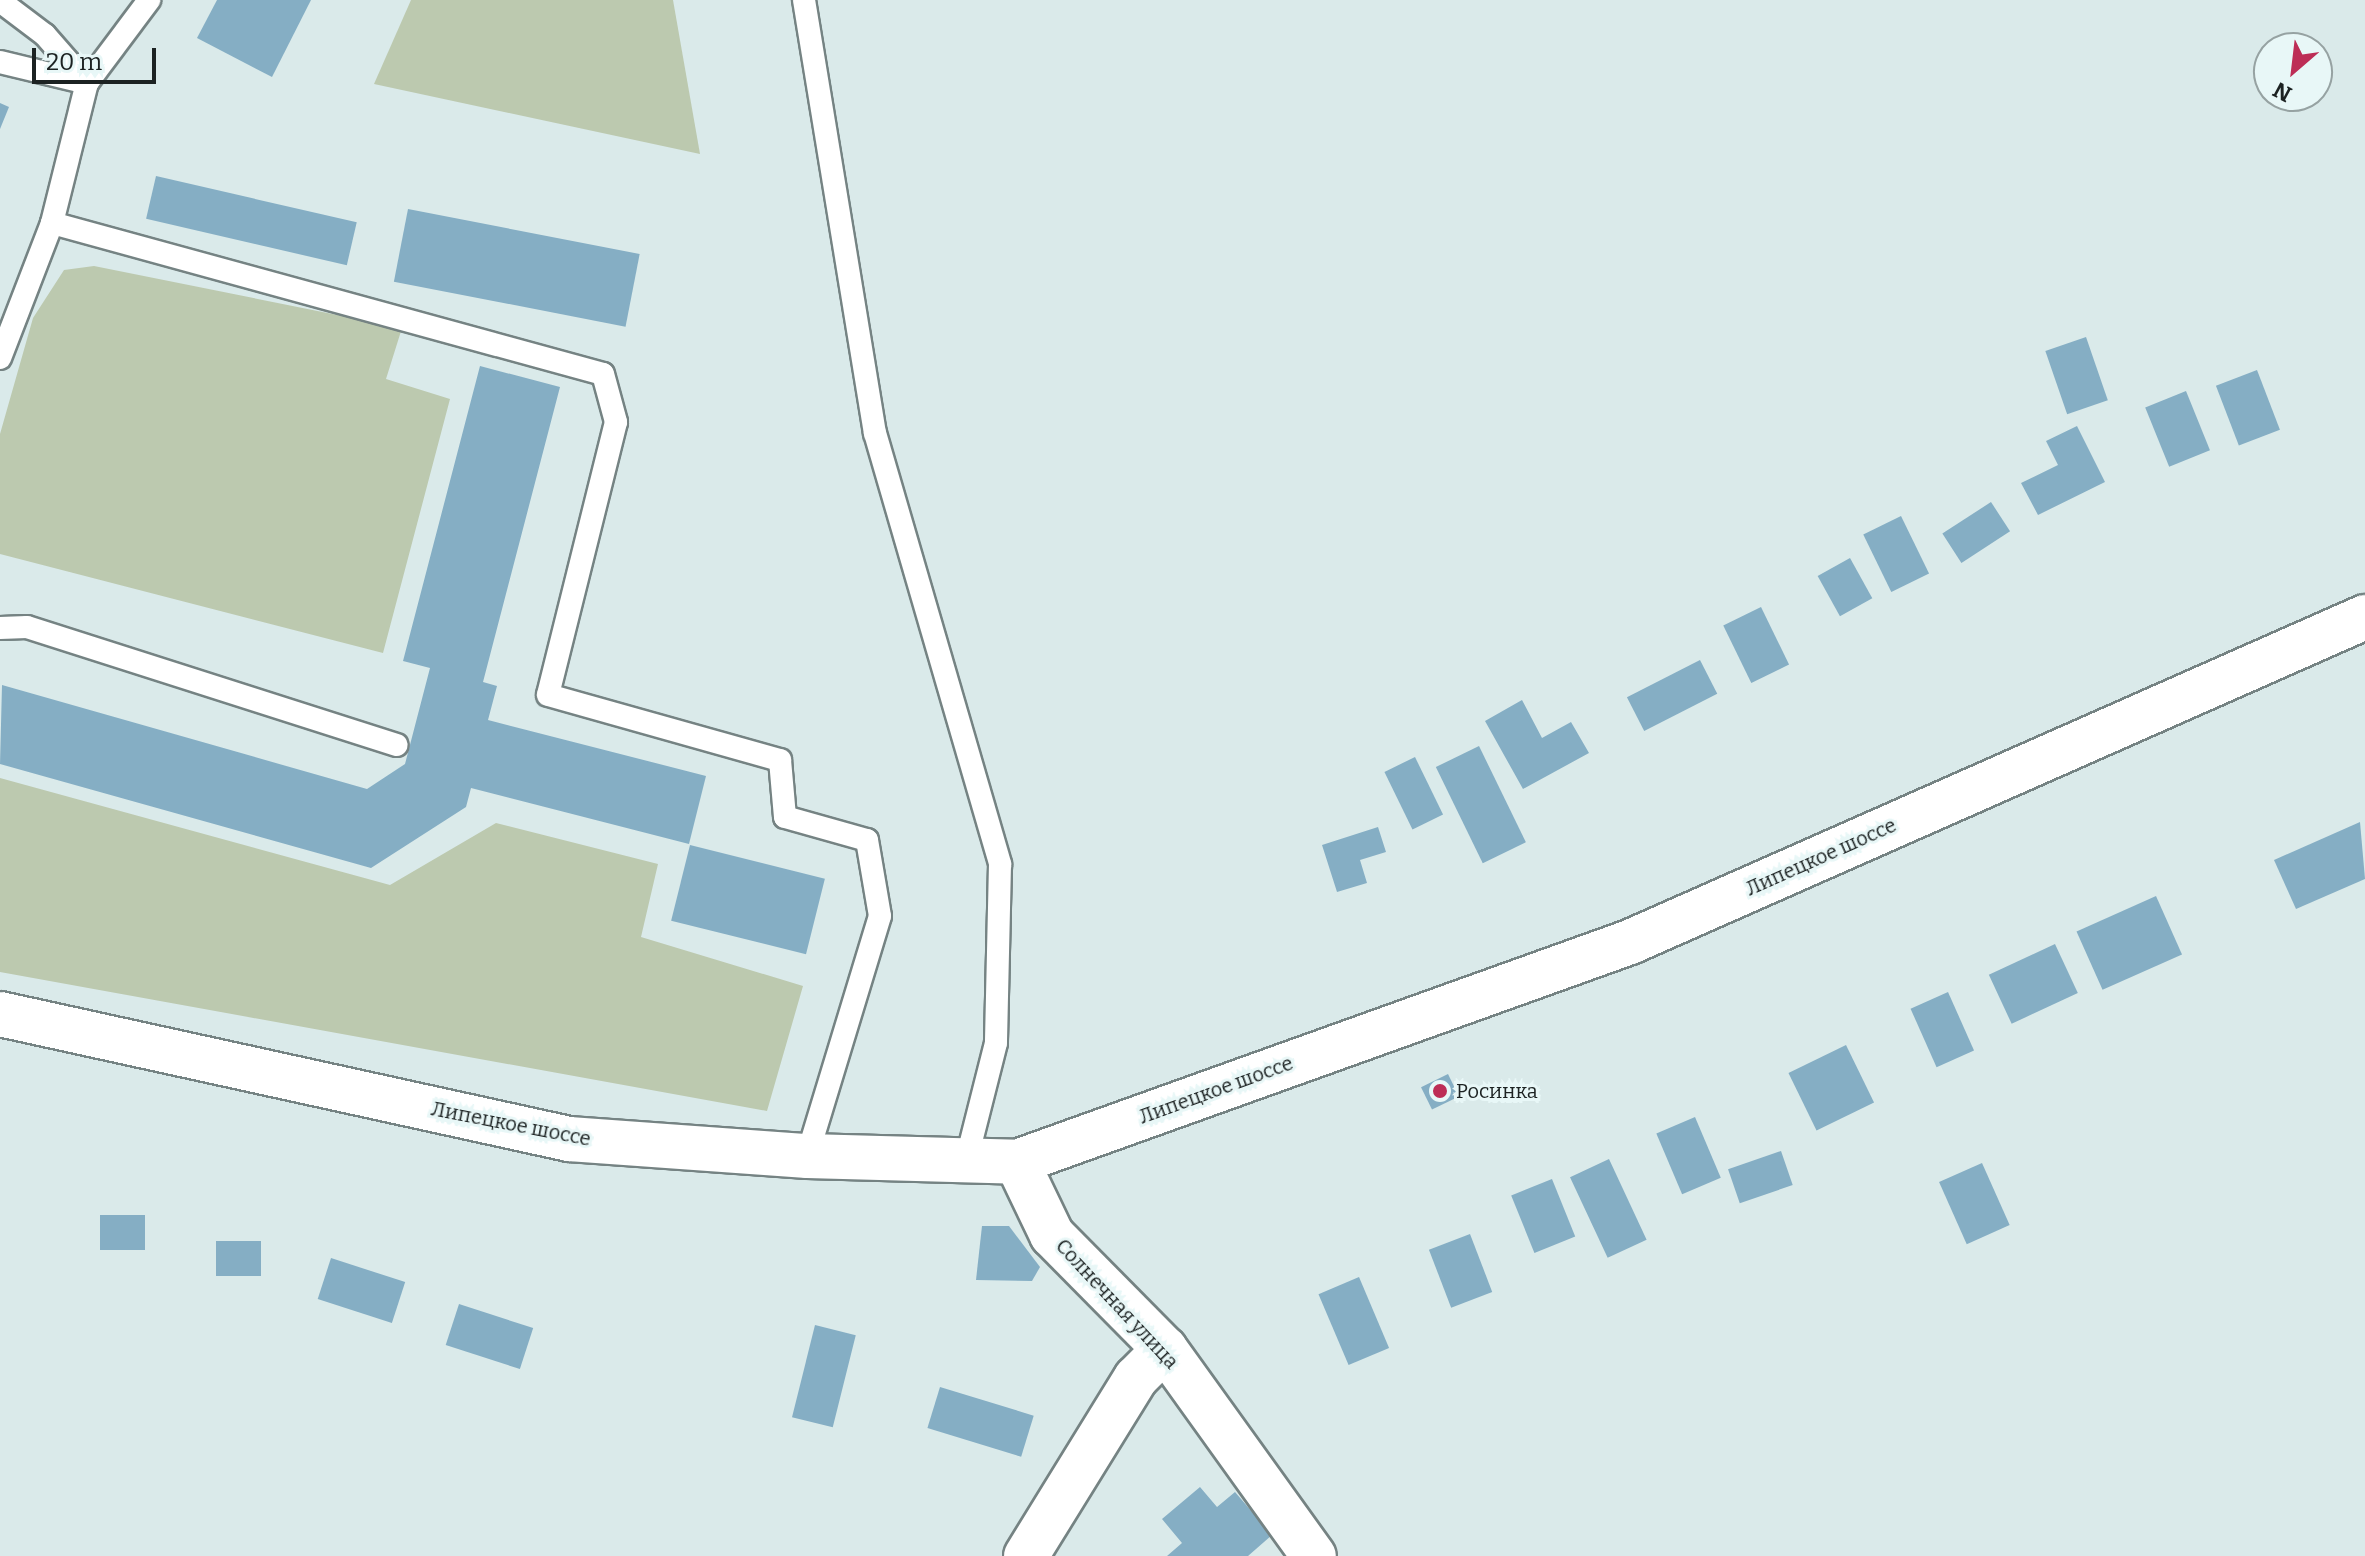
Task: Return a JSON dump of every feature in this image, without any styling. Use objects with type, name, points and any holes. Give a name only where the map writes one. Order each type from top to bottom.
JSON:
[{"type":"main road","name":"Липецкое шоссе","points":[[0,1014],[569,1139],[807,1156],[967,1158],[1017,1162],[1630,942],[2365,617]]},
{"type":"main road","name":"Солнечная улица","points":[[1017,1162],[1052,1235],[1165,1349],[1314,1556]]},
{"type":"main road","points":[[1026,1556],[1136,1378],[1165,1349]]},
{"type":"lane","points":[[0,358],[52,223],[87,83],[149,0]]},
{"type":"lane","points":[[804,0],[875,433],[1000,864],[996,1043],[967,1158]]},
{"type":"lane","points":[[0,1],[45,35],[87,83]]},
{"type":"lane","points":[[0,62],[87,83]]},
{"type":"lane","points":[[52,223],[603,374],[616,422],[548,695],[780,760],[785,817],[867,840],[880,916],[807,1156]]},
{"type":"lane","points":[[0,628],[27,627],[397,745]]},
{"type":"green space","points":[[411,0],[673,0],[700,154],[374,84]]},
{"type":"green space","points":[[94,266],[402,328],[386,379],[450,399],[383,653],[0,554],[0,434],[33,318],[64,270]]},
{"type":"green space","points":[[0,778],[390,885],[496,823],[658,864],[641,937],[803,986],[767,1111],[0,972]]},
{"type":"building","points":[[217,0],[311,0],[272,77],[197,38]]},
{"type":"building","points":[[0,103],[9,107],[0,129]]},
{"type":"building","points":[[156,176],[357,222],[347,265],[146,219]]},
{"type":"building","points":[[408,209],[640,254],[626,327],[394,282]]},
{"type":"building","points":[[2086,337],[2108,400],[2067,414],[2045,351]]},
{"type":"building","points":[[480,366],[560,387],[483,682],[497,686],[488,720],[706,776],[689,844],[471,788],[466,807],[371,868],[0,764],[2,685],[367,789],[405,764],[430,668],[403,661]]},
{"type":"building","points":[[2257,370],[2280,430],[2239,446],[2216,386]]},
{"type":"building","points":[[2186,391],[2210,450],[2169,467],[2145,407]]},
{"type":"building","points":[[2077,426],[2105,482],[2038,515],[2021,483],[2058,465],[2046,441]]},
{"type":"building","points":[[1991,502],[2010,531],[1961,563],[1942,534]]},
{"type":"building","points":[[1901,516],[1929,574],[1891,592],[1863,534]]},
{"type":"building","points":[[1850,558],[1872,598],[1840,616],[1818,576]]},
{"type":"building","points":[[1761,607],[1789,665],[1751,683],[1723,625]]},
{"type":"building","points":[[1700,660],[1717,694],[1644,731],[1627,697]]},
{"type":"building","points":[[1522,700],[1542,738],[1571,722],[1589,753],[1523,789],[1485,721]]},
{"type":"building","points":[[1479,746],[1526,842],[1483,863],[1436,767]]},
{"type":"building","points":[[1415,757],[1443,815],[1412,829],[1384,772]]},
{"type":"building","points":[[2360,822],[2365,879],[2296,909],[2274,860]]},
{"type":"building","points":[[1378,827],[1386,852],[1360,860],[1367,883],[1337,892],[1322,845]]},
{"type":"building","points":[[690,845],[825,879],[806,954],[671,921]]},
{"type":"building","points":[[2156,896],[2182,954],[2103,990],[2077,931]]},
{"type":"building","points":[[2055,944],[2078,993],[2012,1024],[1989,975]]},
{"type":"building","points":[[1948,992],[1974,1050],[1937,1067],[1911,1009]]},
{"type":"building","points":[[1846,1045],[1874,1103],[1817,1131],[1788,1073]]},
{"type":"building","name":"Росинка","points":[[1448,1074],[1459,1096],[1432,1110],[1421,1087]]},
{"type":"building","points":[[1695,1117],[1721,1178],[1682,1194],[1656,1133]]},
{"type":"building","points":[[1781,1151],[1793,1185],[1740,1203],[1728,1169]]},
{"type":"building","points":[[1609,1159],[1647,1240],[1608,1258],[1570,1177]]},
{"type":"building","points":[[1982,1163],[2010,1225],[1967,1244],[1939,1182]]},
{"type":"building","points":[[1552,1179],[1575,1236],[1534,1253],[1511,1195]]},
{"type":"building","points":[[100,1215],[145,1215],[145,1250],[100,1250]]},
{"type":"building","points":[[982,1226],[1009,1226],[1040,1267],[1032,1281],[976,1280]]},
{"type":"building","points":[[1470,1234],[1492,1292],[1451,1308],[1429,1250]]},
{"type":"building","points":[[216,1241],[261,1241],[261,1276],[216,1276]]},
{"type":"building","points":[[331,1258],[405,1282],[392,1323],[318,1299]]},
{"type":"building","points":[[1359,1277],[1389,1348],[1349,1365],[1318,1294]]},
{"type":"building","points":[[459,1304],[533,1328],[520,1369],[446,1345]]},
{"type":"building","points":[[815,1325],[856,1335],[833,1427],[792,1417]]},
{"type":"building","points":[[940,1387],[1034,1416],[1021,1457],[927,1428]]},
{"type":"building","points":[[1200,1487],[1217,1507],[1235,1492],[1272,1535],[1248,1556],[1167,1556],[1182,1543],[1162,1519]]},
{"type":"place","name":"Росинка","points":[[1440,1091]]}]
